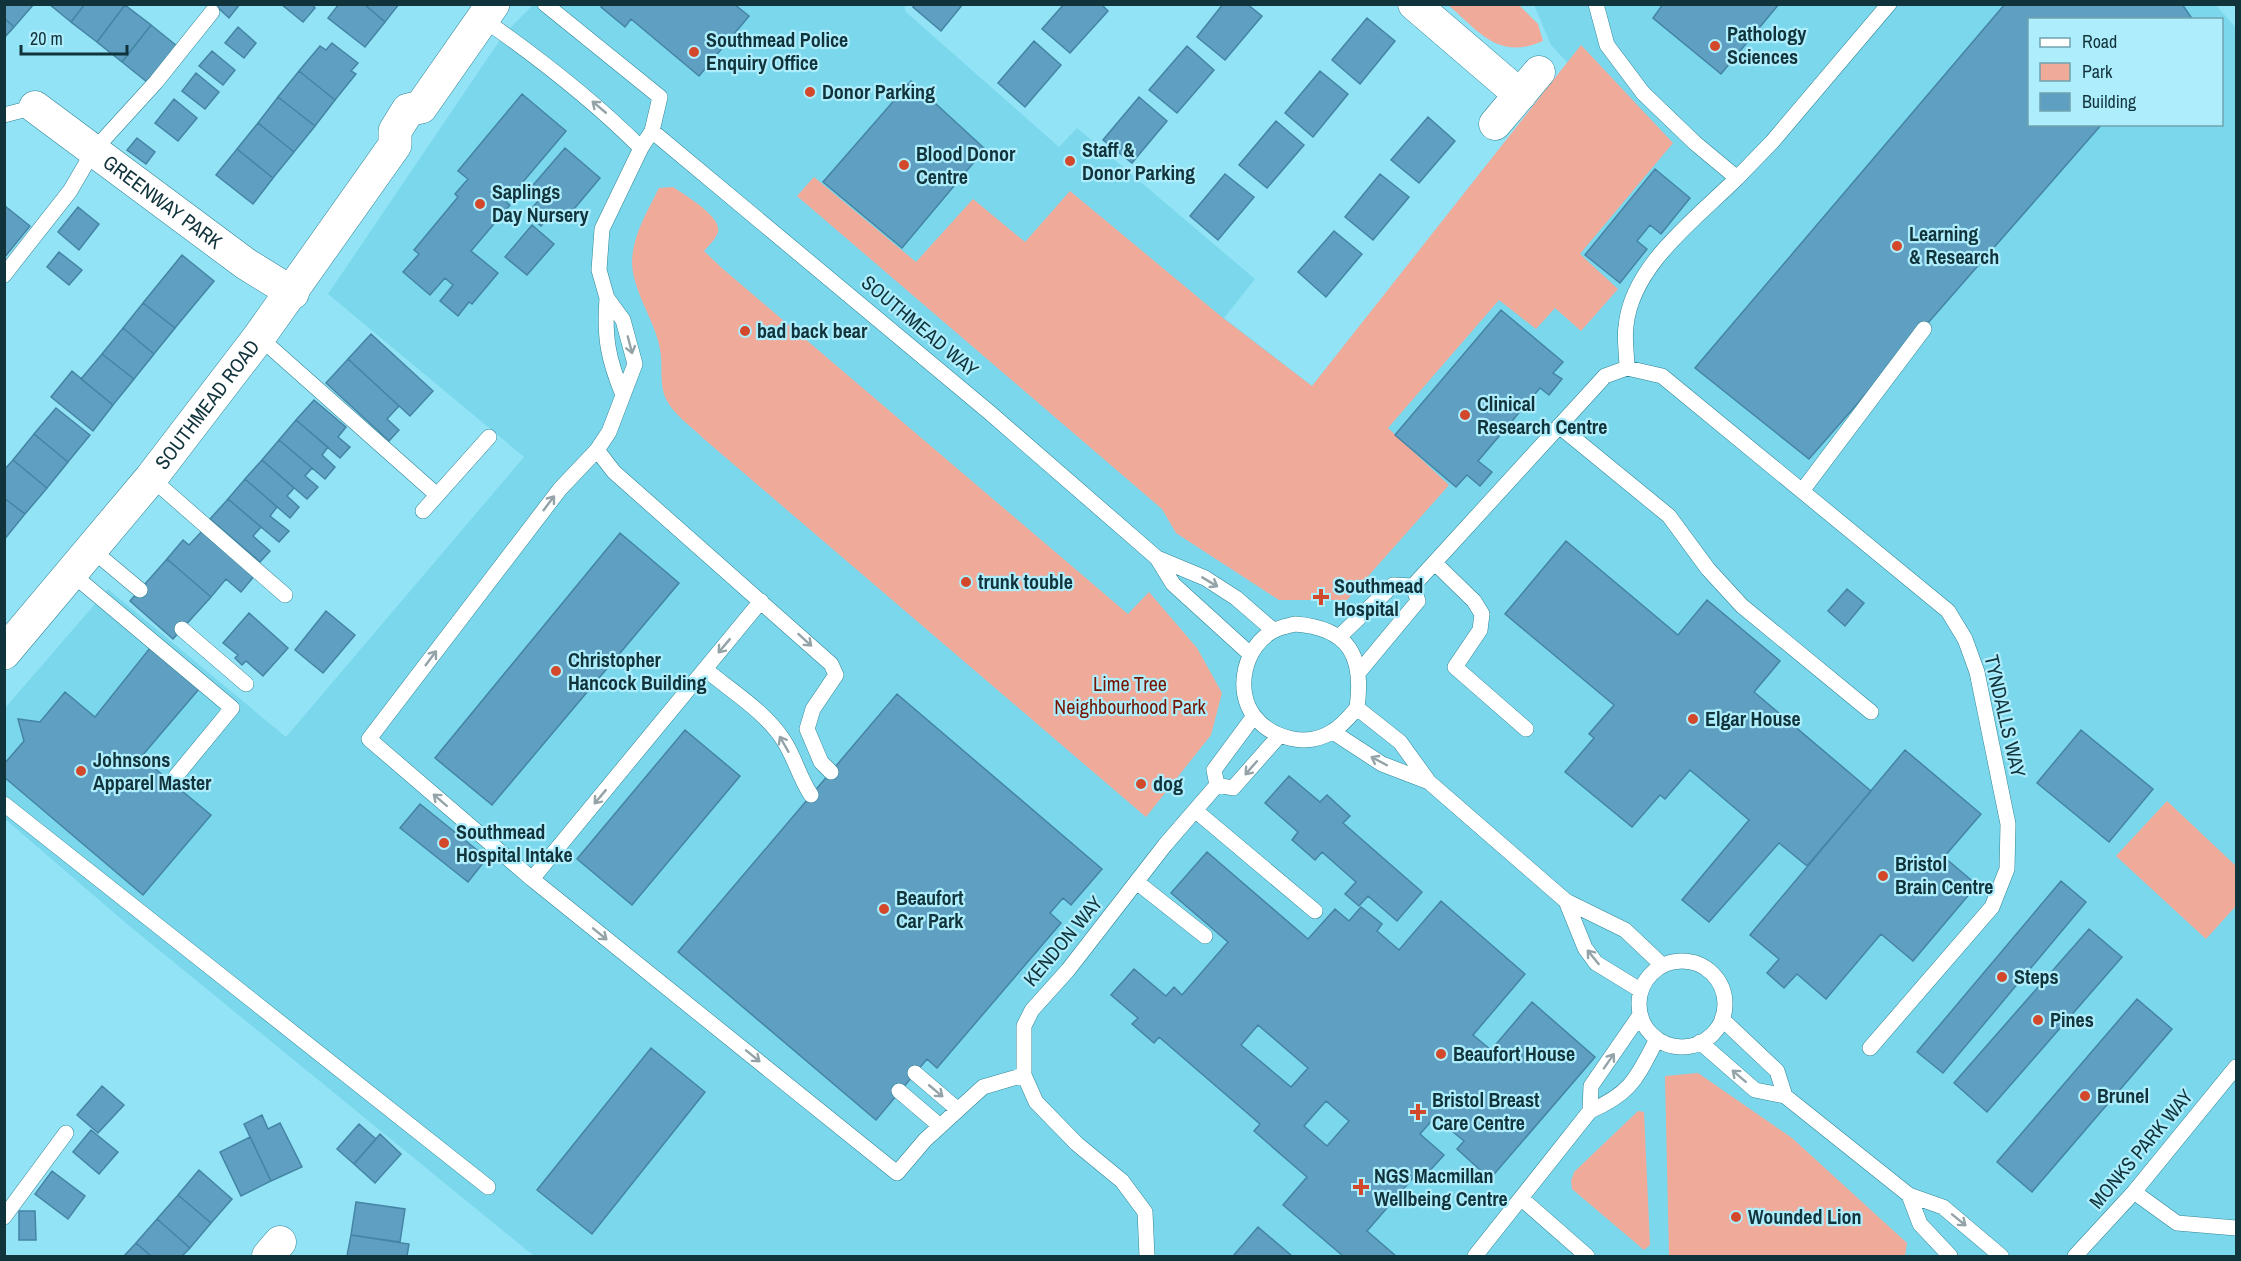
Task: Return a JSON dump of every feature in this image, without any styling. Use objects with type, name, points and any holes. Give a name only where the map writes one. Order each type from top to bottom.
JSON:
[{"type":"main road","name":"SOUTHMEAD ROAD","points":[[4,653],[151,478],[293,293],[396,145],[409,143],[425,119],[422,107],[488,12]]},
{"type":"street","points":[[1414,4],[1529,84],[1495,124]]},
{"type":"street","name":"GREENWAY PARK","points":[[35,108],[246,264],[293,293]]},
{"type":"lane","points":[[545,4],[660,97],[652,131],[641,148],[602,229],[599,270],[607,298],[623,321],[635,364],[609,432],[597,450],[560,489],[369,739],[532,879],[897,1173],[957,1109],[983,1088],[1024,1075]]},
{"type":"lane","points":[[1596,4],[1607,45],[1643,93],[1695,143],[1737,178]]},
{"type":"lane","points":[[1339,637],[1393,585],[1413,586],[1436,564],[1605,376],[1627,368],[1626,326],[1636,288],[1650,264],[1772,142],[1889,4]]},
{"type":"lane","points":[[4,275],[70,191],[94,150],[156,82],[212,12]]},
{"type":"lane","points":[[488,12],[610,117],[641,148]]},
{"type":"lane","points":[[4,115],[35,108]]},
{"type":"lane","name":"SOUTHMEAD WAY","points":[[652,131],[971,397],[1157,558],[1173,584],[1250,654]]},
{"type":"lane","points":[[607,298],[605,332],[613,370],[623,395]]},
{"type":"lane","points":[[1802,491],[1924,329]]},
{"type":"lane","points":[[259,337],[437,495]]},
{"type":"lane","name":"TYNDALLS WAY","points":[[1627,368],[1662,376],[1948,611],[1965,639],[1977,672],[2008,824],[2007,868],[1992,907],[1870,1048]]},
{"type":"lane","points":[[1559,426],[1669,516],[1708,569],[1742,606],[1871,712]]},
{"type":"lane","points":[[423,512],[489,437]]},
{"type":"lane","points":[[597,450],[614,472],[831,664],[836,675],[813,709],[807,729],[821,762],[831,772]]},
{"type":"lane","points":[[151,478],[285,595]]},
{"type":"lane","name":"SOUTHMEAD WAY","points":[[1157,558],[1205,578],[1236,598],[1274,630]]},
{"type":"lane","points":[[81,561],[140,590]]},
{"type":"lane","points":[[81,561],[232,708],[176,776]]},
{"type":"lane","points":[[1436,564],[1474,601],[1482,614],[1480,630],[1455,667],[1526,729]]},
{"type":"lane","points":[[1359,672],[1418,601],[1413,586]]},
{"type":"lane","points":[[532,879],[761,601]]},
{"type":"lane","points":[[1295,624],[1318,626],[1339,637],[1352,652],[1359,672],[1357,708],[1333,732],[1316,739],[1297,741],[1279,736],[1254,716],[1245,697],[1243,675],[1250,654],[1260,641],[1274,630],[1295,624]]},
{"type":"lane","points":[[182,629],[246,684]]},
{"type":"lane","points":[[705,669],[768,722],[785,742],[799,776],[812,795]]},
{"type":"lane","points":[[1357,708],[1400,742],[1430,782],[1566,901],[1625,930],[1662,965]]},
{"type":"lane","points":[[1254,716],[1214,770],[1217,785],[1233,788],[1279,736]]},
{"type":"lane","points":[[1333,732],[1382,764],[1430,782]]},
{"type":"lane","name":"KENDON WAY","points":[[1147,1257],[1145,1212],[1122,1182],[1077,1144],[1036,1102],[1024,1075],[1023,1026],[1032,1010],[1068,970],[1138,883],[1165,845],[1217,785]]},
{"type":"lane","points":[[4,804],[488,1187]]},
{"type":"lane","points":[[1196,811],[1315,911]]},
{"type":"lane","points":[[1138,883],[1206,936]]},
{"type":"lane","points":[[1566,901],[1585,948],[1596,963],[1640,990]]},
{"type":"lane","points":[[1678,961],[1695,963],[1710,971],[1721,985],[1724,1002],[1722,1019],[1713,1033],[1700,1042],[1686,1046],[1671,1045],[1657,1039],[1647,1029],[1640,1016],[1640,990],[1648,976],[1662,965],[1678,961]]},
{"type":"lane","points":[[1590,1111],[1591,1086],[1640,1016]]},
{"type":"lane","points":[[1722,1019],[1777,1071],[1785,1096]]},
{"type":"lane","points":[[1475,1257],[1590,1111],[1609,1103],[1633,1084],[1657,1039]]},
{"type":"lane","points":[[1700,1042],[1755,1090],[1785,1096],[1909,1195],[1943,1207],[2001,1257]]},
{"type":"lane","name":"MONKS PARK WAY","points":[[2075,1257],[2134,1192],[2236,1067]]},
{"type":"lane","points":[[915,1073],[957,1109]]},
{"type":"lane","points":[[899,1091],[940,1126]]},
{"type":"lane","points":[[4,1217],[66,1133]]},
{"type":"lane","points":[[2134,1192],[2177,1222],[2236,1228]]},
{"type":"lane","points":[[1909,1195],[1920,1224],[1950,1257]]},
{"type":"lane","points":[[1522,1199],[1587,1257]]},
{"type":"shaded area","name":"Southmead Hospital","points":[[2215,4],[2236,28],[2236,1256],[534,1256],[127,924],[5,819],[5,708],[108,589],[286,737],[524,457],[328,294],[504,34],[533,5],[904,5],[906,12],[1059,147],[1077,128],[1255,279],[1224,318],[1312,386],[1499,157],[1588,85],[1551,45],[1534,5]]},
{"type":"green space","points":[[1448,5],[1519,5],[1538,24],[1543,41],[1527,46],[1501,45],[1480,33]]},
{"type":"green space","points":[[1581,45],[1673,143],[1580,254],[1618,289],[1581,331],[1555,308],[1536,329],[1499,300],[1388,428],[1449,485],[1347,600],[1279,600],[1176,533],[1162,509],[797,196],[814,177],[916,262],[973,199],[1025,242],[1070,191],[1223,318],[1312,386]]},
{"type":"green space","name":"Lime Tree Neighbourhood Park","points":[[673,187],[709,213],[718,226],[714,240],[704,251],[723,269],[1128,614],[1149,592],[1197,648],[1222,693],[1211,735],[1146,817],[704,439],[669,405],[664,393],[661,355],[657,338],[636,283],[632,261],[638,233],[659,188]]},
{"type":"green space","points":[[2167,801],[2236,866],[2236,906],[2206,939],[2116,856]]},
{"type":"green space","points":[[1698,1073],[1792,1138],[1907,1243],[1905,1256],[1669,1256],[1665,1076]]},
{"type":"green space","points":[[1638,1111],[1644,1112],[1650,1245],[1644,1250],[1572,1189],[1571,1181],[1574,1172]]},
{"type":"building","points":[[4,4],[34,4],[14,27],[4,18]]},
{"type":"building","points":[[49,4],[85,4],[71,22]]},
{"type":"building","points":[[85,4],[125,5],[97,42],[71,22]]},
{"type":"building","points":[[214,4],[240,4],[229,18]]},
{"type":"building","points":[[281,4],[312,4],[315,8],[303,22]]},
{"type":"building","points":[[339,4],[364,4],[385,22],[365,47],[328,18]]},
{"type":"building","points":[[364,4],[399,4],[385,22]]},
{"type":"building","points":[[603,4],[734,4],[749,16],[699,76],[631,19],[625,27],[601,7]]},
{"type":"building","points":[[915,4],[963,4],[941,31],[913,7]]},
{"type":"building","points":[[1064,4],[1101,4],[1108,11],[1070,53],[1042,29]]},
{"type":"building","points":[[1223,4],[1247,4],[1262,16],[1225,60],[1197,37]]},
{"type":"building","name":"Pathology Sciences","points":[[1663,4],[1779,4],[1721,74],[1653,18]]},
{"type":"building","name":"Learning & Research","points":[[2005,4],[2182,4],[2192,18],[2028,18],[2028,126],[2100,126],[1809,459],[1695,368]]},
{"type":"building","points":[[125,5],[151,25],[122,62],[97,42]]},
{"type":"building","points":[[4,18],[14,27],[4,38]]},
{"type":"building","points":[[1367,18],[1395,41],[1360,84],[1332,60]]},
{"type":"building","points":[[151,25],[177,46],[147,82],[122,62]]},
{"type":"building","points":[[238,27],[256,43],[244,58],[225,43]]},
{"type":"building","points":[[1034,41],[1061,65],[1025,107],[998,83]]},
{"type":"building","points":[[332,43],[358,63],[351,71],[356,74],[335,100],[299,71],[320,46],[326,50]]},
{"type":"building","points":[[1187,46],[1214,70],[1177,113],[1149,90]]},
{"type":"building","points":[[212,51],[235,70],[223,85],[199,66]]},
{"type":"building","points":[[299,71],[335,100],[315,126],[278,97]]},
{"type":"building","points":[[1320,71],[1348,94],[1313,137],[1285,113]]},
{"type":"building","points":[[196,73],[219,92],[205,109],[182,91]]},
{"type":"building","name":"Blood Donor Centre","points":[[911,81],[985,149],[902,248],[823,182]]},
{"type":"building","name":"Saplings Day Nursery","points":[[522,94],[566,131],[506,202],[510,205],[471,251],[498,273],[472,304],[469,302],[458,316],[440,301],[453,285],[445,278],[430,295],[403,272],[419,254],[414,250],[458,197],[455,194],[468,179],[458,171]]},
{"type":"building","points":[[278,97],[315,126],[294,152],[258,123]]},
{"type":"building","points":[[1139,97],[1167,121],[1132,163],[1103,140]]},
{"type":"building","points":[[174,99],[197,118],[178,141],[155,123]]},
{"type":"building","points":[[1428,117],[1455,141],[1419,183],[1391,160]]},
{"type":"building","points":[[1276,121],[1304,145],[1267,188],[1239,165]]},
{"type":"building","points":[[258,123],[294,152],[273,178],[237,149]]},
{"type":"building","points":[[137,138],[155,152],[146,164],[127,150]]},
{"type":"building","points":[[565,148],[600,178],[564,221],[554,212],[541,226],[527,214],[539,200],[528,191]]},
{"type":"building","points":[[237,149],[273,178],[253,204],[216,175]]},
{"type":"building","points":[[1655,169],[1690,198],[1661,234],[1650,225],[1637,241],[1647,249],[1620,283],[1585,255]]},
{"type":"building","points":[[1225,174],[1254,197],[1218,240],[1190,216]]},
{"type":"building","points":[[1380,174],[1409,197],[1373,240],[1345,217]]},
{"type":"building","points":[[4,206],[30,226],[4,258]]},
{"type":"building","points":[[78,207],[99,224],[79,250],[58,232]]},
{"type":"building","points":[[532,225],[554,244],[527,275],[505,257]]},
{"type":"building","points":[[1334,231],[1362,254],[1326,297],[1298,272]]},
{"type":"building","points":[[59,252],[82,270],[69,285],[47,267]]},
{"type":"building","points":[[182,255],[214,281],[175,328],[143,303]]},
{"type":"building","points":[[143,303],[175,328],[154,354],[123,328]]},
{"type":"building","name":"Clinical Research Centre","points":[[1501,310],[1563,362],[1553,373],[1562,379],[1549,395],[1540,388],[1478,461],[1492,472],[1480,486],[1467,475],[1456,487],[1395,435]]},
{"type":"building","points":[[123,328],[154,354],[134,379],[102,354]]},
{"type":"building","points":[[371,334],[433,391],[410,416],[348,359]]},
{"type":"building","points":[[102,354],[134,379],[113,405],[81,379]]},
{"type":"building","points":[[348,359],[399,406],[387,419],[399,430],[389,441],[326,383]]},
{"type":"building","points":[[72,371],[113,405],[93,431],[51,397]]},
{"type":"building","points":[[314,400],[346,427],[338,437],[350,447],[340,458],[296,420]]},
{"type":"building","points":[[56,408],[90,435],[68,462],[34,434]]},
{"type":"building","points":[[296,420],[328,447],[322,455],[335,467],[325,479],[279,440]]},
{"type":"building","points":[[34,434],[68,462],[47,488],[13,460]]},
{"type":"building","points":[[279,440],[312,468],[305,476],[318,487],[307,499],[262,460]]},
{"type":"building","points":[[13,460],[47,488],[25,514],[4,498],[4,470]]},
{"type":"building","points":[[262,460],[294,488],[287,496],[299,507],[290,518],[245,479]]},
{"type":"building","points":[[245,479],[277,507],[270,516],[289,531],[279,542],[228,499]]},
{"type":"building","points":[[4,498],[25,514],[4,540]]},
{"type":"building","points":[[228,499],[261,527],[253,536],[270,551],[260,562],[210,519]]},
{"type":"building","points":[[204,529],[255,575],[241,592],[226,579],[211,597],[167,559],[183,540],[189,545]]},
{"type":"building","name":"Christopher Hancock Building","points":[[620,533],[679,583],[492,805],[435,758]]},
{"type":"building","name":"Elgar House","points":[[1566,541],[1678,635],[1707,600],[1780,661],[1754,692],[1871,791],[1807,866],[1779,843],[1709,922],[1682,900],[1749,820],[1690,770],[1665,799],[1660,795],[1632,827],[1565,772],[1594,738],[1589,734],[1614,705],[1505,614]]},
{"type":"building","points":[[167,559],[211,597],[173,639],[130,601]]},
{"type":"building","points":[[1847,589],[1864,603],[1845,626],[1828,611]]},
{"type":"building","points":[[326,611],[355,635],[323,673],[295,650]]},
{"type":"building","points":[[249,613],[288,648],[263,676],[246,661],[242,665],[235,658],[238,655],[223,643]]},
{"type":"building","name":"Johnsons Apparel Master","points":[[150,648],[199,689],[141,757],[211,815],[143,895],[4,777],[4,764],[24,741],[18,719],[40,722],[65,692],[95,717]]},
{"type":"building","name":"Beaufort Car Park","points":[[897,694],[1102,869],[1071,905],[1063,898],[1050,913],[1061,923],[937,1068],[927,1059],[876,1120],[678,952]]},
{"type":"building","points":[[685,730],[740,776],[632,905],[577,859]]},
{"type":"building","points":[[2081,730],[2153,789],[2109,842],[2037,783]]},
{"type":"building","name":"Bristol Brain Centre","points":[[1905,750],[1981,814],[1944,857],[1977,885],[1913,961],[1881,934],[1826,999],[1797,974],[1784,988],[1767,973],[1779,959],[1750,935]]},
{"type":"building","points":[[1289,776],[1320,802],[1327,795],[1350,816],[1343,823],[1422,892],[1397,921],[1368,896],[1359,906],[1345,894],[1356,882],[1322,852],[1315,860],[1292,840],[1298,832],[1265,803]]},
{"type":"building","name":"Southmead Hospital Intake","points":[[420,804],[487,858],[468,882],[400,828]]},
{"type":"building","name":"Beaufort House","points":[[1207,852],[1308,939],[1335,909],[1349,921],[1361,907],[1382,924],[1377,931],[1399,950],[1441,901],[1525,974],[1473,1035],[1491,1050],[1532,1002],[1595,1057],[1490,1179],[1457,1149],[1464,1141],[1435,1117],[1420,1134],[1444,1155],[1425,1176],[1419,1171],[1367,1231],[1396,1256],[1343,1256],[1283,1205],[1307,1177],[1254,1131],[1260,1124],[1159,1037],[1154,1043],[1132,1024],[1138,1018],[1111,995],[1134,969],[1166,996],[1174,987],[1182,995],[1228,942],[1171,893]],"holes":[[[1258,1025],[1308,1068],[1291,1087],[1241,1045]],[[1326,1101],[1349,1121],[1327,1146],[1304,1126]]]},
{"type":"building","name":"Steps","points":[[2061,881],[2086,902],[1943,1073],[1917,1052]]},
{"type":"building","name":"Pines","points":[[2089,929],[2122,957],[1987,1112],[1954,1083]]},
{"type":"building","name":"Brunel","points":[[2137,999],[2172,1029],[2032,1192],[1997,1162]]},
{"type":"building","points":[[651,1048],[705,1092],[592,1234],[537,1190]]},
{"type":"building","points":[[102,1086],[124,1105],[98,1133],[77,1115]]},
{"type":"building","points":[[262,1115],[268,1129],[280,1123],[302,1167],[271,1181],[244,1124]]},
{"type":"building","points":[[359,1124],[376,1139],[354,1164],[337,1149]]},
{"type":"building","points":[[91,1130],[118,1152],[99,1174],[73,1152]]},
{"type":"building","points":[[380,1134],[401,1154],[375,1183],[354,1164]]},
{"type":"building","points":[[250,1137],[271,1181],[241,1196],[220,1152]]},
{"type":"building","points":[[199,1170],[232,1199],[211,1223],[178,1195]]},
{"type":"building","points":[[52,1171],[85,1196],[68,1219],[35,1194]]},
{"type":"building","points":[[178,1195],[211,1223],[190,1248],[157,1219]]},
{"type":"building","points":[[356,1202],[405,1209],[400,1242],[351,1235]]},
{"type":"building","points":[[19,1211],[35,1211],[36,1240],[19,1240]]},
{"type":"building","points":[[157,1219],[190,1248],[182,1256],[151,1256],[136,1243]]},
{"type":"building","points":[[1258,1227],[1292,1256],[1233,1256]]},
{"type":"building","points":[[351,1235],[409,1244],[407,1256],[347,1256]]},
{"type":"building","points":[[136,1243],[151,1256],[124,1256]]},
{"type":"place","name":"Pathology Sciences","points":[[1715,46]]},
{"type":"place","name":"Southmead Police Enquiry Office","points":[[694,52]]},
{"type":"place","name":"Donor Parking","points":[[810,92]]},
{"type":"place","name":"Staff & Donor Parking","points":[[1070,161]]},
{"type":"place","name":"Blood Donor Centre","points":[[904,165]]},
{"type":"place","name":"Saplings Day Nursery","points":[[480,204]]},
{"type":"place","name":"Learning & Research","points":[[1897,246]]},
{"type":"place","name":"bad back bear","points":[[745,331]]},
{"type":"place","name":"Clinical Research Centre","points":[[1465,415]]},
{"type":"place","name":"trunk touble","points":[[966,582]]},
{"type":"place","name":"Southmead Hospital","points":[[1321,597]]},
{"type":"place","name":"Christopher Hancock Building","points":[[556,671]]},
{"type":"place","name":"Elgar House","points":[[1693,719]]},
{"type":"place","name":"Johnsons Apparel Master","points":[[81,771]]},
{"type":"place","name":"dog","points":[[1141,784]]},
{"type":"place","name":"Southmead Hospital Intake","points":[[444,843]]},
{"type":"place","name":"Bristol Brain Centre","points":[[1883,876]]},
{"type":"place","name":"Beaufort Car Park","points":[[884,909]]},
{"type":"place","name":"Steps","points":[[2002,977]]},
{"type":"place","name":"Pines","points":[[2038,1020]]},
{"type":"place","name":"Beaufort House","points":[[1441,1054]]},
{"type":"place","name":"Brunel","points":[[2085,1096]]},
{"type":"place","name":"Bristol Breast Care Centre","points":[[1418,1112]]},
{"type":"place","name":"NGS Macmillan Wellbeing Centre","points":[[1361,1187]]},
{"type":"place","name":"Wounded Lion","points":[[1736,1217]]}]
